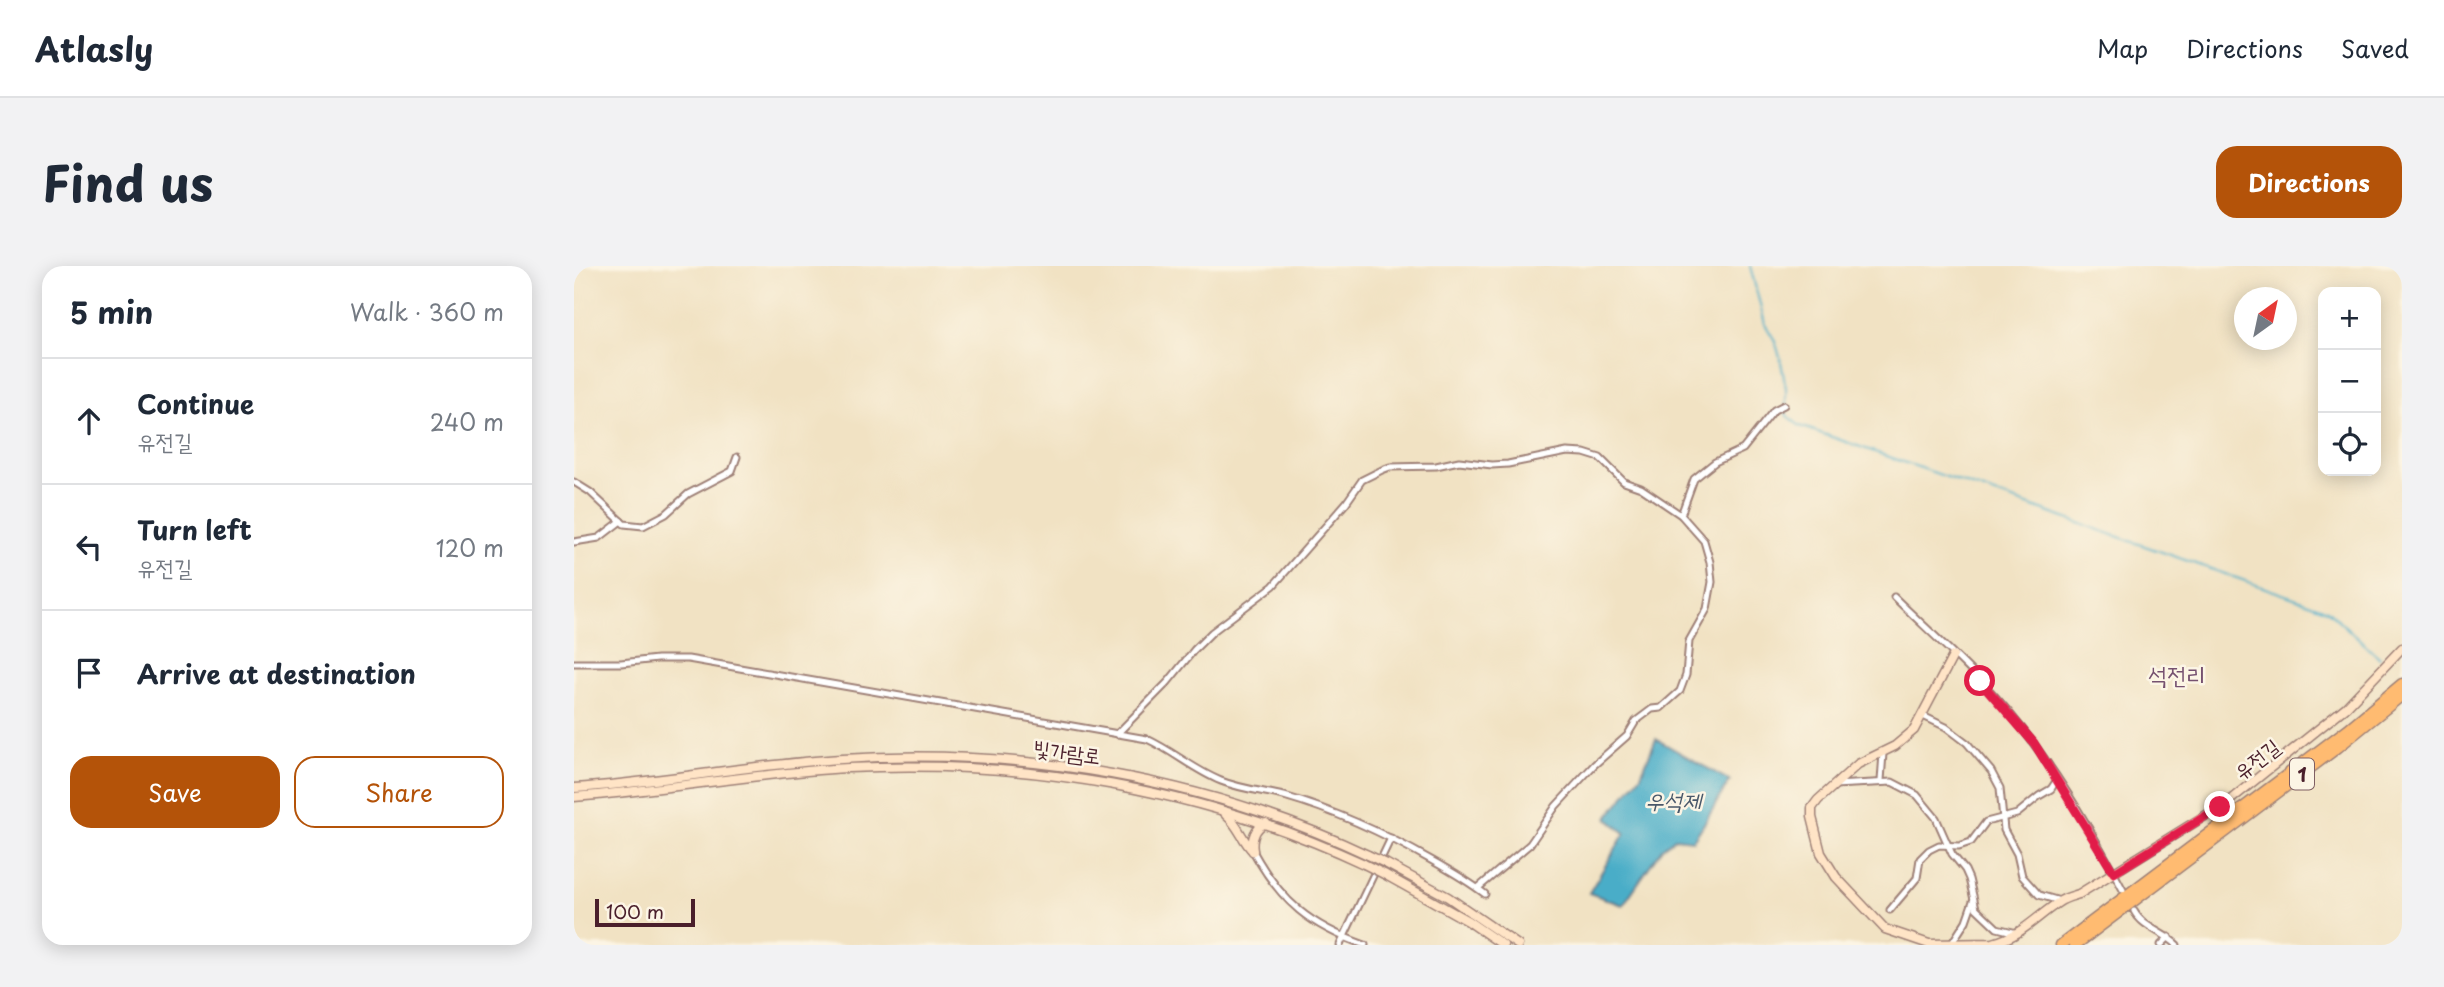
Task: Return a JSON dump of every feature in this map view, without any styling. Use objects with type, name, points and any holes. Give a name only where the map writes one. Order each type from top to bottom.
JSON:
[{"type":"highway","name":"1","points":[[2061,945],[2337,737],[2402,684]]},
{"type":"highway","name":"1","points":[[2075,945],[2338,747],[2402,695]]},
{"type":"highway","points":[[2085,945],[2183,871],[2201,851]]},
{"type":"highway","points":[[2054,945],[2080,931]]},
{"type":"main road","name":"유전길","points":[[1953,656],[1923,716],[1908,736],[1883,753],[1858,764],[1814,805],[1812,817],[1821,853],[1836,877],[1885,929],[1928,944],[1993,943],[2024,930],[2060,901],[2079,894],[2207,816],[2346,707],[2402,648]]},
{"type":"main road","name":"빛가람로","points":[[574,788],[840,759],[904,756],[996,760],[1119,775],[1171,786],[1282,818],[1387,864],[1448,897],[1518,945]]},
{"type":"main road","name":"빛가람로","points":[[574,797],[846,768],[974,768],[1095,781],[1180,797],[1266,823],[1320,844],[1384,874],[1468,921],[1503,945]]},
{"type":"main road","points":[[1220,810],[1233,821],[1253,851]]},
{"type":"main road","points":[[1253,851],[1251,844],[1255,833],[1266,823]]},
{"type":"street","points":[[1681,515],[1694,479],[1715,462],[1743,449],[1774,410],[1784,405]]},
{"type":"street","points":[[1117,734],[1168,682],[1203,640],[1273,586],[1363,480],[1390,467],[1436,466],[1460,461],[1500,464],[1567,452],[1600,458],[1624,482],[1641,488],[1681,515],[1704,541],[1712,582],[1707,609],[1689,641],[1686,675],[1680,691],[1661,708],[1652,709],[1636,722],[1627,736],[1594,765],[1556,806],[1530,844],[1478,888]]},
{"type":"street","points":[[574,482],[630,526],[643,526],[666,514],[688,494],[732,471],[737,457]]},
{"type":"street","points":[[574,542],[598,538],[621,520]]},
{"type":"street","points":[[1894,597],[2007,710],[2034,743],[2123,890]]},
{"type":"street","points":[[574,663],[688,659],[1147,739],[1177,755],[1190,766],[1223,782],[1284,796],[1341,815],[1391,838],[1485,894]]},
{"type":"street","points":[[1923,716],[1946,727],[1967,743],[1986,764],[2000,788],[2004,830],[2017,854],[2026,883],[2044,898],[2060,901]]},
{"type":"street","points":[[1881,781],[1883,753]]},
{"type":"street","points":[[1890,910],[1917,878],[1918,864],[1923,856],[1935,847],[1966,844],[1986,822],[2021,811],[2051,789],[2057,780]]},
{"type":"street","points":[[1835,785],[1881,781],[1900,785],[1917,795],[1942,828],[1947,845],[1969,879],[1973,901],[1981,914],[2007,932],[2017,933]]},
{"type":"street","points":[[1340,945],[1391,838]]},
{"type":"street","points":[[1253,851],[1266,875],[1312,922],[1365,945]]},
{"type":"street","points":[[1952,943],[1966,922],[1973,901]]},
{"type":"street","points":[[2134,911],[2139,921],[2178,945]]},
{"type":"street","points":[[2161,945],[2169,937]]},
{"type":"water","name":"우석제","points":[[1656,739],[1730,781],[1693,840],[1675,838],[1662,848],[1623,905],[1589,893],[1625,833],[1607,818],[1641,775]]},
{"type":"waterway","points":[[1750,266],[1765,324],[1780,357],[1786,388],[1787,416],[1800,426],[2320,607],[2327,610],[2380,658]]},
{"type":"district","name":"석전리","points":[[2177,674]]},
{"type":"route","points":[[1980,681],[2034,743],[2114,873],[2220,807]]}]
